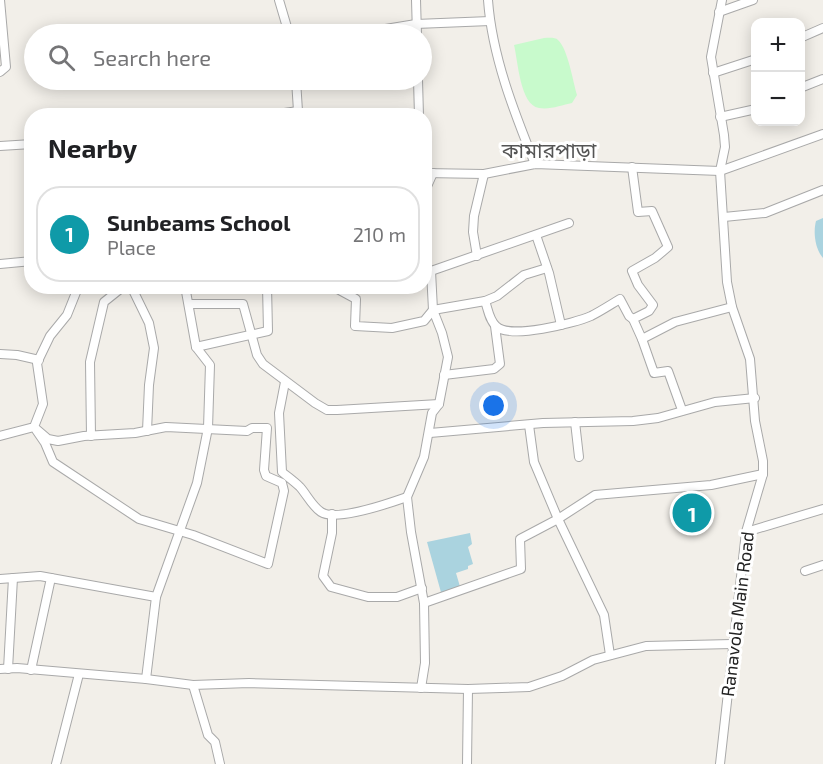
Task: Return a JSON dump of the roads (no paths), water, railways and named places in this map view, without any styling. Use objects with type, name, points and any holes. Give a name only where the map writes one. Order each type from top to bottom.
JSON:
[{"type":"street","points":[[0,0],[6,67],[0,72]]},
{"type":"street","points":[[279,0],[286,24]]},
{"type":"street","points":[[416,0],[417,24],[490,21]]},
{"type":"street","points":[[488,0],[490,21],[511,103],[535,164]]},
{"type":"street","name":"Ranavola Main Road","points":[[720,764],[746,532],[763,474],[750,359],[732,307],[727,282],[720,171],[724,147],[711,50],[722,0]]},
{"type":"street","points":[[719,12],[753,0]]},
{"type":"street","points":[[805,36],[823,28]]},
{"type":"street","points":[[713,72],[751,60]]},
{"type":"street","points":[[805,86],[823,79]]},
{"type":"street","points":[[297,90],[298,108]]},
{"type":"street","points":[[418,90],[419,108]]},
{"type":"street","points":[[720,117],[751,109]]},
{"type":"street","points":[[432,173],[484,174],[535,164],[720,171],[823,134]]},
{"type":"street","points":[[0,146],[24,144]]},
{"type":"street","points":[[632,167],[638,212],[652,211],[668,247],[655,258],[632,271],[638,285],[653,305],[649,311],[633,319]]},
{"type":"street","points":[[477,256],[473,232],[474,216],[484,174]]},
{"type":"street","points":[[724,218],[765,213],[823,189]]},
{"type":"street","points":[[432,268],[477,256],[569,223]]},
{"type":"street","points":[[536,235],[561,324]]},
{"type":"street","points":[[0,264],[24,262]]},
{"type":"street","points":[[347,294],[356,299],[355,326],[392,328],[424,321],[433,310],[485,301],[497,296],[524,275],[547,268]]},
{"type":"street","points":[[34,427],[43,404],[37,363],[50,336],[67,315],[75,294]]},
{"type":"street","points":[[91,436],[90,362],[104,302],[114,294]]},
{"type":"street","points":[[135,294],[149,323],[154,348],[149,385],[147,431]]},
{"type":"street","points":[[146,679],[156,597],[197,483],[208,428],[210,365],[196,346],[187,294]]},
{"type":"street","points":[[196,346],[267,331],[267,294]]},
{"type":"street","points":[[421,688],[425,663],[424,603],[407,497],[424,457],[432,413],[440,404],[448,357],[433,310],[431,294]]},
{"type":"street","points":[[495,326],[501,330],[549,329],[590,316],[620,299],[633,319],[654,373],[668,371],[682,410]]},
{"type":"street","points":[[444,375],[494,369],[500,364],[495,326],[485,301]]},
{"type":"street","points":[[189,304],[243,304],[256,356],[285,382],[327,410],[440,404]]},
{"type":"street","points":[[642,339],[675,321],[732,307]]},
{"type":"street","points":[[0,354],[39,360]]},
{"type":"street","points":[[285,382],[279,413],[282,472],[301,489],[309,501],[322,513],[342,514],[407,497]]},
{"type":"street","points":[[430,433],[575,422],[642,420],[715,402],[755,398]]},
{"type":"street","points":[[575,422],[579,457]]},
{"type":"street","points":[[529,425],[534,462],[603,615],[610,656]]},
{"type":"street","points":[[34,427],[48,439],[58,441],[166,427],[247,431],[252,428],[266,428],[264,470],[266,476],[282,483],[284,490],[268,564],[179,530],[139,519],[53,462],[45,443],[34,427]]},
{"type":"street","points":[[0,436],[34,427]]},
{"type":"street","points":[[424,603],[521,569],[520,538],[558,519],[596,495],[711,485],[763,474]]},
{"type":"street","points":[[746,532],[823,509]]},
{"type":"street","points":[[332,514],[332,533],[323,576],[331,587],[369,597],[397,597],[422,588]]},
{"type":"street","points":[[805,571],[823,565]]},
{"type":"street","points":[[0,579],[40,576],[156,597]]},
{"type":"street","points":[[13,578],[4,669],[31,669],[192,685],[249,683],[468,690],[529,687],[562,676],[593,660],[646,646],[732,644]]},
{"type":"street","points":[[31,669],[51,578]]},
{"type":"street","points":[[56,764],[79,674]]},
{"type":"street","points":[[192,685],[208,735],[215,742],[220,764]]},
{"type":"street","points":[[466,764],[468,690]]},
{"type":"water","points":[[823,218],[823,258],[816,245],[815,230],[816,221]]},
{"type":"water","points":[[470,533],[472,544],[468,547],[473,564],[468,566],[468,569],[456,573],[461,590],[442,596],[427,542]]},
{"type":"place","name":"Sunbeams School","points":[[692,513]]},
{"type":"district","name":"কামারপাড়া","points":[[549,151]]}]
